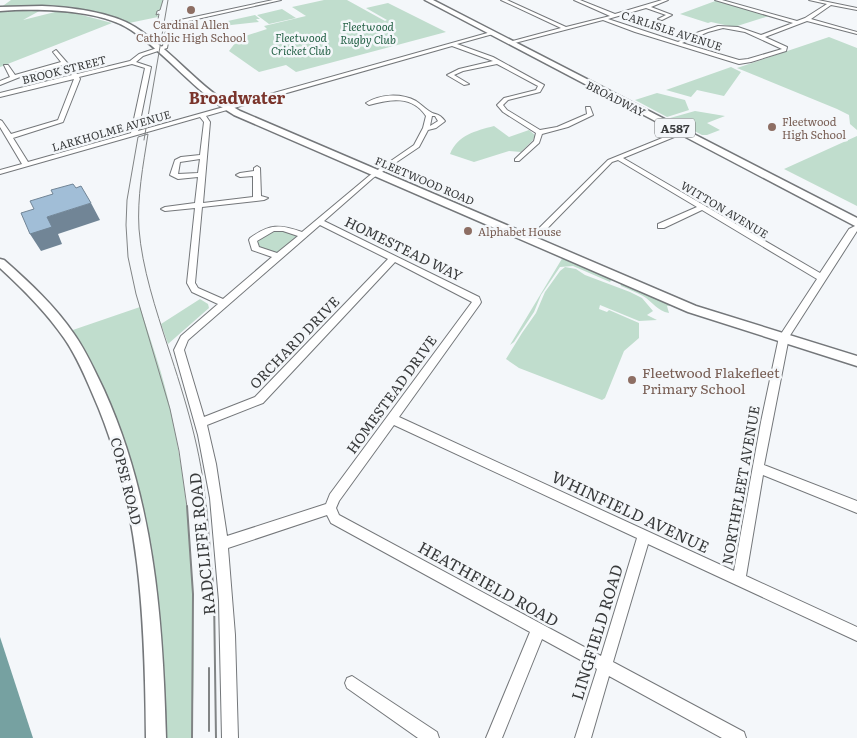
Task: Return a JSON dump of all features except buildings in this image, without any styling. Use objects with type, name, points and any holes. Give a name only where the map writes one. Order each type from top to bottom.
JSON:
[{"type":"main road","name":"BROADWAY","points":[[428,0],[857,223]]},
{"type":"street","points":[[157,50],[165,47],[169,26],[173,23],[279,0]]},
{"type":"street","points":[[503,0],[566,29]]},
{"type":"street","points":[[576,0],[615,16]]},
{"type":"street","points":[[511,43],[605,19],[666,0]]},
{"type":"street","points":[[717,0],[728,1],[799,23]]},
{"type":"street","points":[[810,0],[857,9]]},
{"type":"street","points":[[680,43],[698,34],[724,27],[760,37],[799,23],[830,4]]},
{"type":"street","name":"FLEETWOOD ROAD","points":[[0,9],[50,7],[85,12],[130,26],[227,108],[692,309],[857,360]]},
{"type":"street","points":[[648,7],[670,15],[660,19]]},
{"type":"street","name":"CARLISLE AVENUE","points":[[605,19],[636,31],[733,60],[749,61],[784,50],[785,48],[760,37]]},
{"type":"street","points":[[807,19],[857,34]]},
{"type":"street","name":"LARKHOLME AVENUE","points":[[0,172],[491,33]]},
{"type":"street","points":[[453,44],[498,62],[542,85],[538,90],[506,98],[500,105],[505,111],[539,132],[560,129],[589,111],[598,116]]},
{"type":"street","name":"BROOK STREET","points":[[0,96],[132,62],[141,55],[157,50]]},
{"type":"street","points":[[0,141],[61,121],[77,80],[56,52]]},
{"type":"street","name":"BROOK STREET","points":[[132,62],[148,66],[134,134]]},
{"type":"street","points":[[466,84],[450,74],[498,62]]},
{"type":"street","points":[[0,83],[14,77],[64,63]]},
{"type":"street","points":[[6,66],[14,77]]},
{"type":"street","points":[[369,103],[400,96],[412,101],[428,113],[436,115],[442,120],[434,127],[426,128]]},
{"type":"street","points":[[202,115],[207,122],[191,283],[196,290],[224,304],[377,173],[417,146],[426,128],[428,113]]},
{"type":"street","points":[[0,122],[26,164]]},
{"type":"street","points":[[517,157],[537,142],[539,132]]},
{"type":"street","points":[[531,240],[610,161],[682,132]]},
{"type":"street","points":[[202,175],[178,177],[174,175],[177,161],[204,156]]},
{"type":"street","name":"WITTON AVENUE","points":[[617,157],[822,278]]},
{"type":"street","points":[[165,209],[261,198],[257,171],[240,175]]},
{"type":"street","points":[[661,226],[701,208]]},
{"type":"street","name":"HOMESTEAD WAY","points":[[320,222],[476,299]]},
{"type":"street","points":[[279,257],[255,248],[253,240],[266,230],[281,227],[304,236]]},
{"type":"street","points":[[784,338],[852,231],[857,227]]},
{"type":"street","name":"ORCHARD DRIVE","points":[[201,423],[259,400],[394,258]]},
{"type":"street","name":"COPSE ROAD","points":[[0,262],[32,291],[67,332],[102,397],[127,467],[137,511],[146,570],[156,680],[156,738]]},
{"type":"street","name":"HOMESTEAD DRIVE","points":[[330,508],[334,498],[477,302],[476,299]]},
{"type":"street","name":"RADCLIFFE ROAD","points":[[224,304],[184,338],[179,350],[201,423],[210,462],[222,544],[227,601],[230,738]]},
{"type":"street","name":"NORTHFLEET AVENUE","points":[[739,580],[758,468],[784,338]]},
{"type":"street","name":"WHINFIELD AVENUE","points":[[392,419],[857,634]]},
{"type":"street","points":[[758,468],[857,507]]},
{"type":"street","points":[[222,544],[330,508]]},
{"type":"street","name":"HEATHFIELD ROAD","points":[[330,508],[334,518],[738,738]]},
{"type":"street","name":"LINGFIELD ROAD","points":[[582,738],[644,536]]},
{"type":"street","points":[[494,738],[538,630]]},
{"type":"street","points":[[352,683],[421,735]]},
{"type":"green space","points":[[11,0],[163,0],[160,10],[157,11],[158,17],[129,23],[73,7],[46,5],[0,8]]},
{"type":"green space","points":[[324,0],[347,0],[385,21],[387,20],[366,8],[388,3],[446,32],[296,72],[286,65],[259,72],[229,51],[239,38],[267,29],[264,26],[306,16],[292,7]]},
{"type":"green space","points":[[718,0],[772,15],[734,27],[708,23],[680,14]]},
{"type":"green space","points":[[43,9],[23,20],[63,10],[112,23],[0,67],[0,11]]},
{"type":"green space","points":[[282,9],[296,18],[269,24],[257,15]]},
{"type":"green space","points":[[255,15],[260,19],[256,19],[259,22],[231,25],[218,30],[218,27],[214,24]]},
{"type":"green space","points":[[829,37],[857,48],[857,130],[850,124],[849,115],[737,68]]},
{"type":"green space","points":[[731,67],[741,72],[724,96],[697,90],[691,97],[666,90]]},
{"type":"green space","points":[[657,93],[685,100],[689,110],[667,117],[635,100]]},
{"type":"green space","points":[[695,111],[725,116],[707,123],[720,130],[702,135],[670,118]]},
{"type":"green space","points":[[494,126],[509,137],[529,130],[535,135],[533,140],[521,152],[509,151],[474,162],[450,154],[462,138]]},
{"type":"green space","points":[[857,136],[857,206],[784,169]]},
{"type":"green space","points":[[281,227],[304,235],[279,257],[255,248],[253,240]]},
{"type":"green space","points":[[563,257],[612,279],[610,282],[573,266],[560,267],[541,295],[534,312],[510,345]]},
{"type":"green space","points":[[565,267],[576,269],[585,275],[642,298],[653,311],[647,315],[657,320],[639,321],[600,305],[599,309],[607,312],[609,310],[639,323],[639,338],[624,351],[605,398],[602,400],[519,368],[506,359],[536,313],[545,292]]},
{"type":"green space","points":[[620,282],[676,305],[667,306],[669,313],[665,312],[643,296],[621,286]]},
{"type":"green space","points":[[200,299],[208,304],[209,308],[168,344],[161,324]]},
{"type":"green space","points":[[140,307],[168,400],[185,494],[192,575],[194,656],[192,738],[165,738],[164,665],[154,560],[137,511],[127,467],[67,332]]},
{"type":"water","points":[[0,637],[33,738],[0,738]]},
{"type":"tram line","points":[[161,43],[154,40],[159,14],[156,15],[157,11],[160,10],[163,0]]},
{"type":"tram line","points":[[161,43],[168,0]]},
{"type":"tram line","points":[[161,43],[163,44],[164,41]]},
{"type":"tram line","points":[[145,135],[161,43]]},
{"type":"tram line","points":[[145,135],[148,134],[142,170],[139,217],[143,259],[150,289],[192,426],[201,466],[206,507]]},
{"type":"tram line","points":[[144,140],[145,135]]},
{"type":"tram line","points":[[145,135],[138,137],[127,200],[128,257],[136,294],[170,409],[179,451],[187,507]]},
{"type":"tram line","points":[[187,506],[193,594],[192,738]]},
{"type":"tram line","points":[[206,506],[214,596],[216,738]]},
{"type":"tram line","points":[[209,668],[209,731]]},
{"type":"place","name":"Cardinal Allen Catholic High School","points":[[191,10]]},
{"type":"place","name":"Fleetwood High School","points":[[772,127]]},
{"type":"place","name":"Alphabet House","points":[[468,231]]},
{"type":"place","name":"Fleetwood Flakefleet Primary School","points":[[632,380]]},
{"type":"district","name":"Broadwater","points":[[237,97]]},
{"type":"park label","name":"Fleetwood Rugby Club","points":[[368,32]]},
{"type":"park label","name":"Fleetwood Cricket Club","points":[[301,43]]}]
